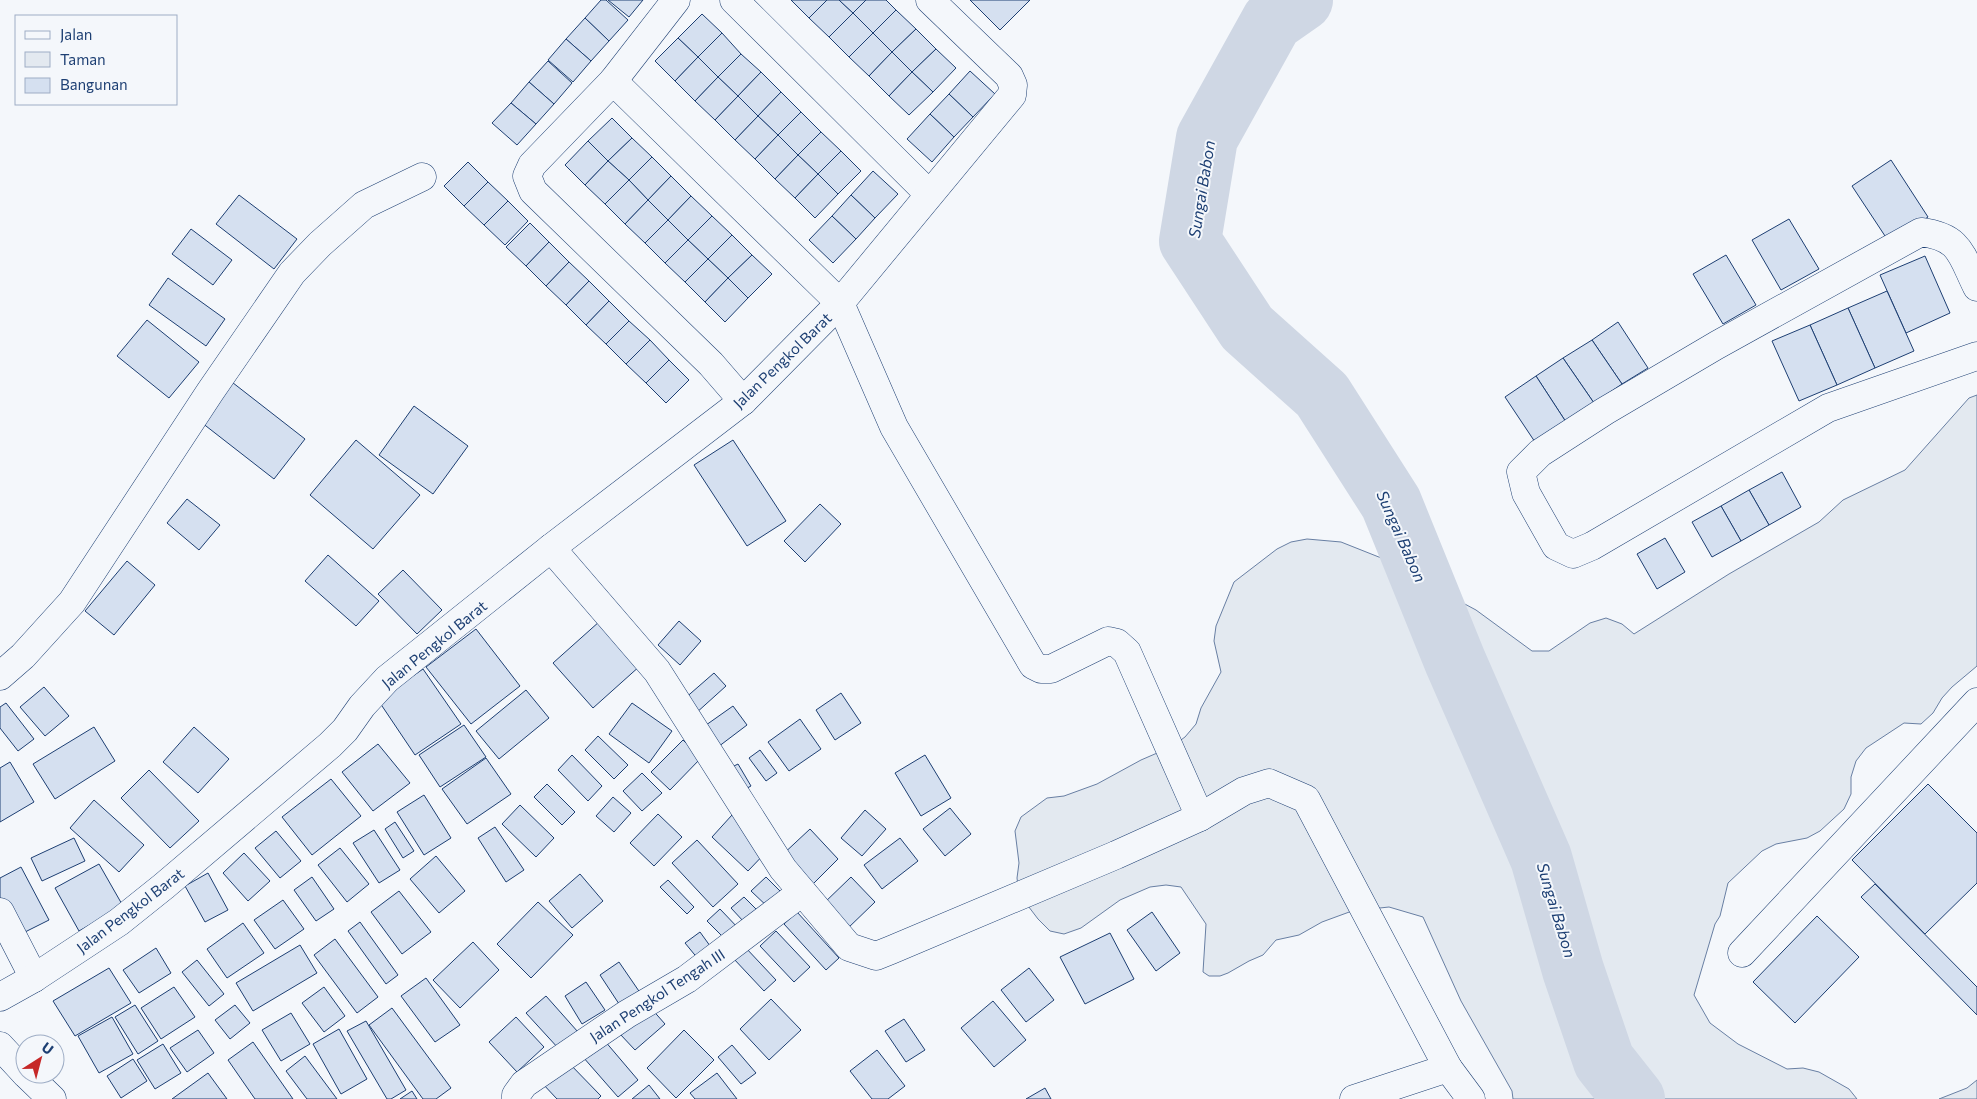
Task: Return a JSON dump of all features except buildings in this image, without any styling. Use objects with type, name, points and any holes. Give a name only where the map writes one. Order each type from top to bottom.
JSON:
[{"type":"street","points":[[676,0],[613,80],[532,165],[527,176],[533,191],[711,364],[743,401]]},
{"type":"street","points":[[734,0],[929,194]]},
{"type":"street","name":"Jalan Pengkol Barat","points":[[0,997],[34,978],[112,927],[164,886],[330,745],[345,730],[362,706],[387,679],[551,548],[743,401],[840,303],[1012,95],[1013,85],[1009,76],[930,0]]},
{"type":"street","points":[[613,80],[840,303],[894,427],[1033,664],[1041,668],[1051,669],[1108,641],[1117,643],[1126,652],[1200,817]]},
{"type":"street","points":[[0,676],[23,656],[72,602],[210,392],[292,273],[320,244],[364,205],[422,177]]},
{"type":"street","points":[[1977,287],[1958,248],[1949,239],[1939,234],[1921,232],[1717,345],[1605,411],[1540,453],[1521,472],[1526,493],[1556,546],[1573,554],[1592,546],[1828,408],[1977,356]]},
{"type":"street","points":[[551,548],[657,671],[783,869],[849,947],[876,956],[1107,858],[1200,817],[1244,791],[1269,783],[1306,799],[1448,1068],[1471,1099]]},
{"type":"street","points":[[1742,953],[1977,702]]},
{"type":"street","name":"Jalan Pengkol Tengah III","points":[[516,1099],[516,1095],[524,1084],[627,1014],[687,979],[802,892]]},
{"type":"street","points":[[0,912],[34,978]]},
{"type":"street","points":[[0,1046],[15,1062]]},
{"type":"street","points":[[1354,1099],[1448,1068]]},
{"type":"street","points":[[37,1084],[52,1099]]},
{"type":"green space","points":[[1977,395],[1977,666],[1952,687],[1942,698],[1933,713],[1921,724],[1904,723],[1866,748],[1856,761],[1851,777],[1851,794],[1844,809],[1820,831],[1807,838],[1776,844],[1762,851],[1728,883],[1720,916],[1715,924],[1694,995],[1710,1023],[1738,1044],[1787,1069],[1803,1068],[1819,1072],[1849,1089],[1857,1099],[1513,1099],[1512,1091],[1461,1001],[1423,917],[1389,907],[1352,911],[1322,922],[1299,935],[1276,940],[1263,955],[1228,973],[1220,976],[1209,976],[1203,972],[1206,924],[1181,887],[1166,885],[1150,887],[1120,900],[1081,928],[1064,934],[1050,931],[1019,894],[1017,878],[1019,863],[1015,831],[1021,817],[1047,798],[1064,796],[1097,784],[1141,760],[1171,747],[1185,737],[1196,724],[1201,708],[1221,672],[1214,641],[1216,626],[1234,582],[1277,549],[1291,542],[1307,539],[1341,542],[1404,567],[1476,610],[1532,651],[1549,651],[1590,623],[1606,618],[1622,624],[1634,634],[1729,574],[1819,522],[1843,500],[1905,470],[1969,398]]},
{"type":"green space","points":[[1977,1080],[1977,1099],[1939,1099],[1967,1088]]},
{"type":"waterway","name":"Sungai Babon","points":[[1302,0],[1272,21],[1207,138],[1190,241],[1247,328],[1322,395],[1391,503],[1455,661],[1541,858],[1573,970],[1604,1061],[1634,1099]]}]
